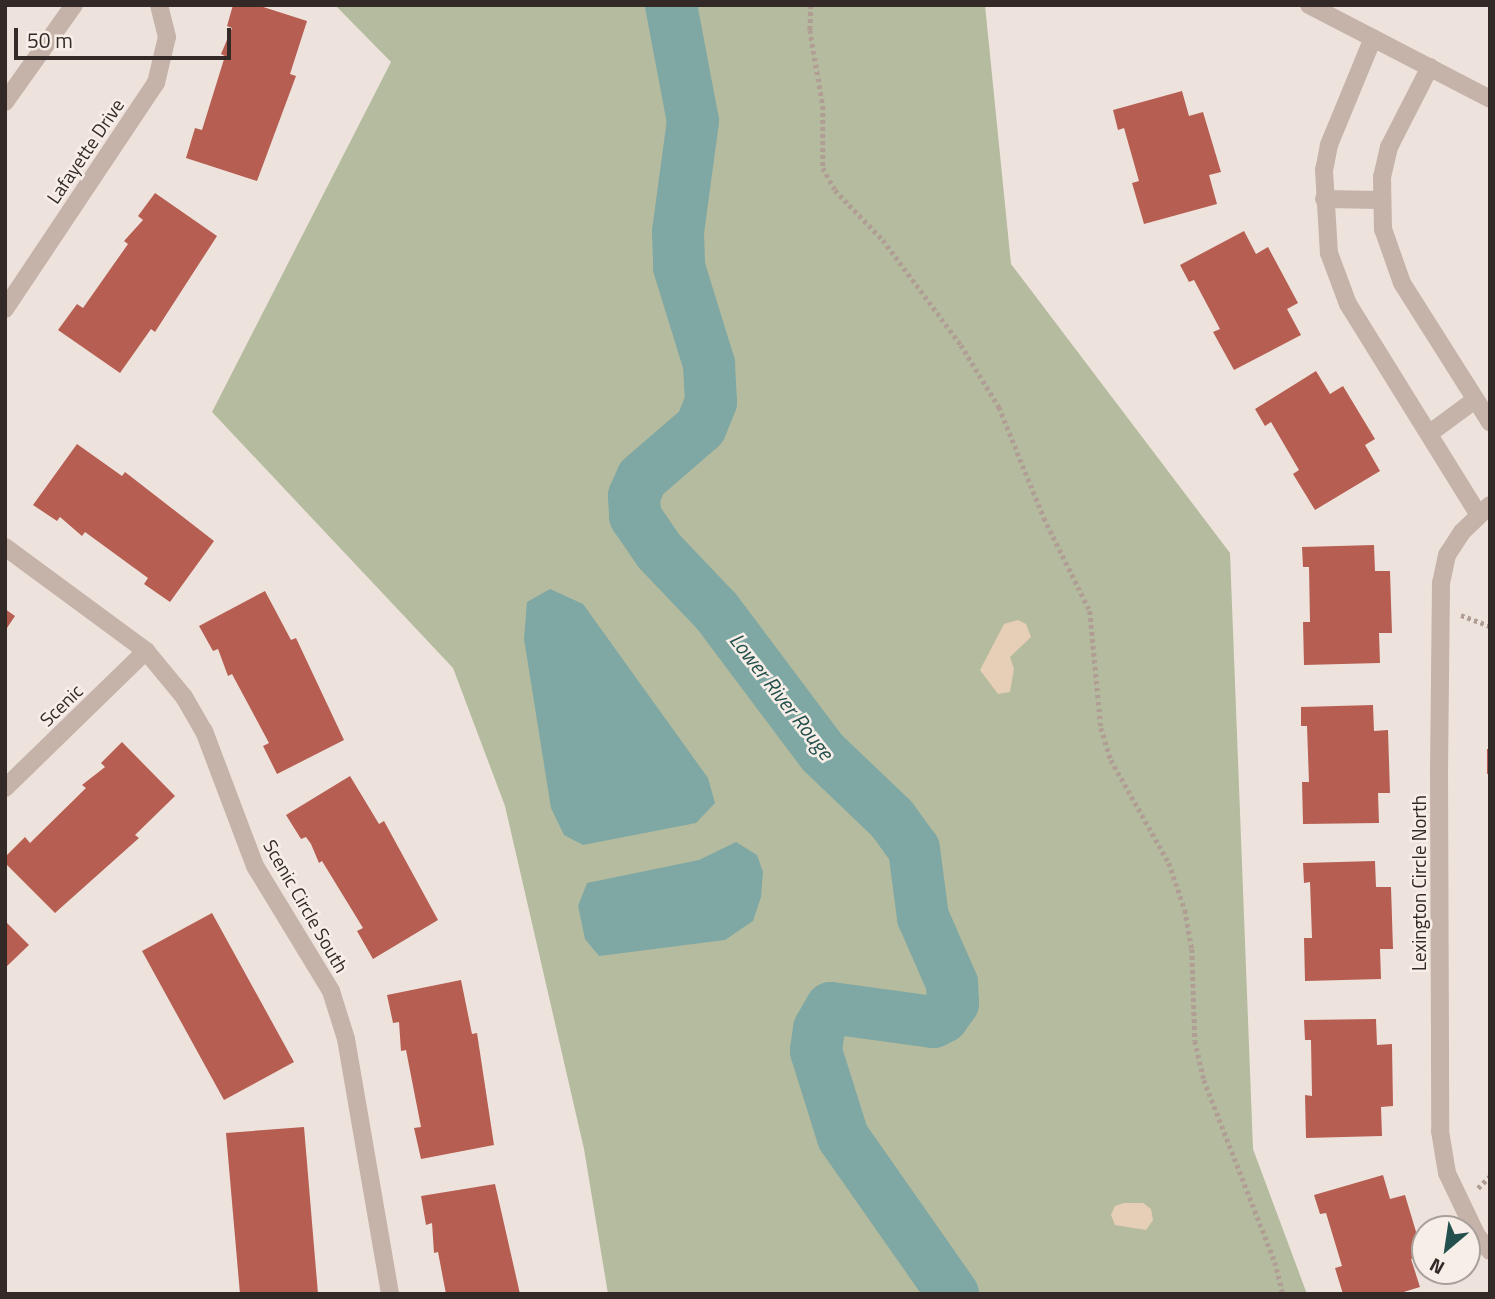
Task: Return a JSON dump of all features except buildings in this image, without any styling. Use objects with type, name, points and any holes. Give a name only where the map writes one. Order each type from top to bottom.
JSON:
[{"type":"street","points":[[5,102],[74,5]]},
{"type":"street","name":"Lafayette Drive","points":[[5,309],[156,83],[167,37],[159,5]]},
{"type":"street","points":[[1309,5],[1490,99]]},
{"type":"street","name":"Lexington Circle North","points":[[1373,38],[1329,145],[1324,199],[1329,253],[1348,304],[1430,433],[1484,510],[1447,555],[1440,607],[1440,1131],[1447,1173],[1476,1236],[1490,1251]]},
{"type":"street","points":[[1430,66],[1389,147],[1381,200],[1390,257],[1402,283],[1490,422]]},
{"type":"street","points":[[1324,199],[1381,200]]},
{"type":"street","points":[[1430,433],[1475,400]]},
{"type":"street","name":"Scenic Circle South","points":[[5,547],[146,651],[184,697],[204,731],[255,866],[331,991],[346,1039],[390,1294]]},
{"type":"street","name":"Scenic","points":[[5,788],[146,651]]},
{"type":"path","points":[[811,5],[810,30],[822,106],[823,168],[835,190],[883,240],[961,345],[999,407],[1044,518],[1090,611],[1101,728],[1111,760],[1168,863],[1185,910],[1192,949],[1195,1041],[1203,1080],[1275,1262],[1283,1294]]},
{"type":"green space","points":[[335,5],[985,5],[1011,264],[1230,553],[1253,1149],[1307,1294],[608,1294],[584,1149],[505,806],[453,668],[212,412],[391,62]]},
{"type":"sand","points":[[1018,620],[1026,624],[1031,637],[1010,657],[1014,669],[1010,692],[998,694],[980,670],[1004,624]]},
{"type":"sand","points":[[1143,1203],[1151,1209],[1153,1220],[1146,1230],[1115,1225],[1111,1215],[1115,1206]]},
{"type":"water","points":[[550,589],[583,604],[708,778],[715,803],[696,823],[583,845],[564,835],[551,808],[524,639],[527,602]]},
{"type":"water","points":[[736,842],[757,855],[763,872],[761,897],[753,921],[725,940],[599,956],[585,939],[578,906],[587,883],[699,860]]},
{"type":"waterway","name":"Lower River Rouge","points":[[671,5],[693,121],[678,232],[679,267],[709,364],[711,402],[701,427],[642,478],[634,496],[635,516],[659,551],[717,612],[823,753],[892,819],[914,849],[923,917],[952,983],[953,1003],[943,1017],[933,1022],[831,1008],[819,1029],[816,1051],[843,1137],[953,1294]]}]
